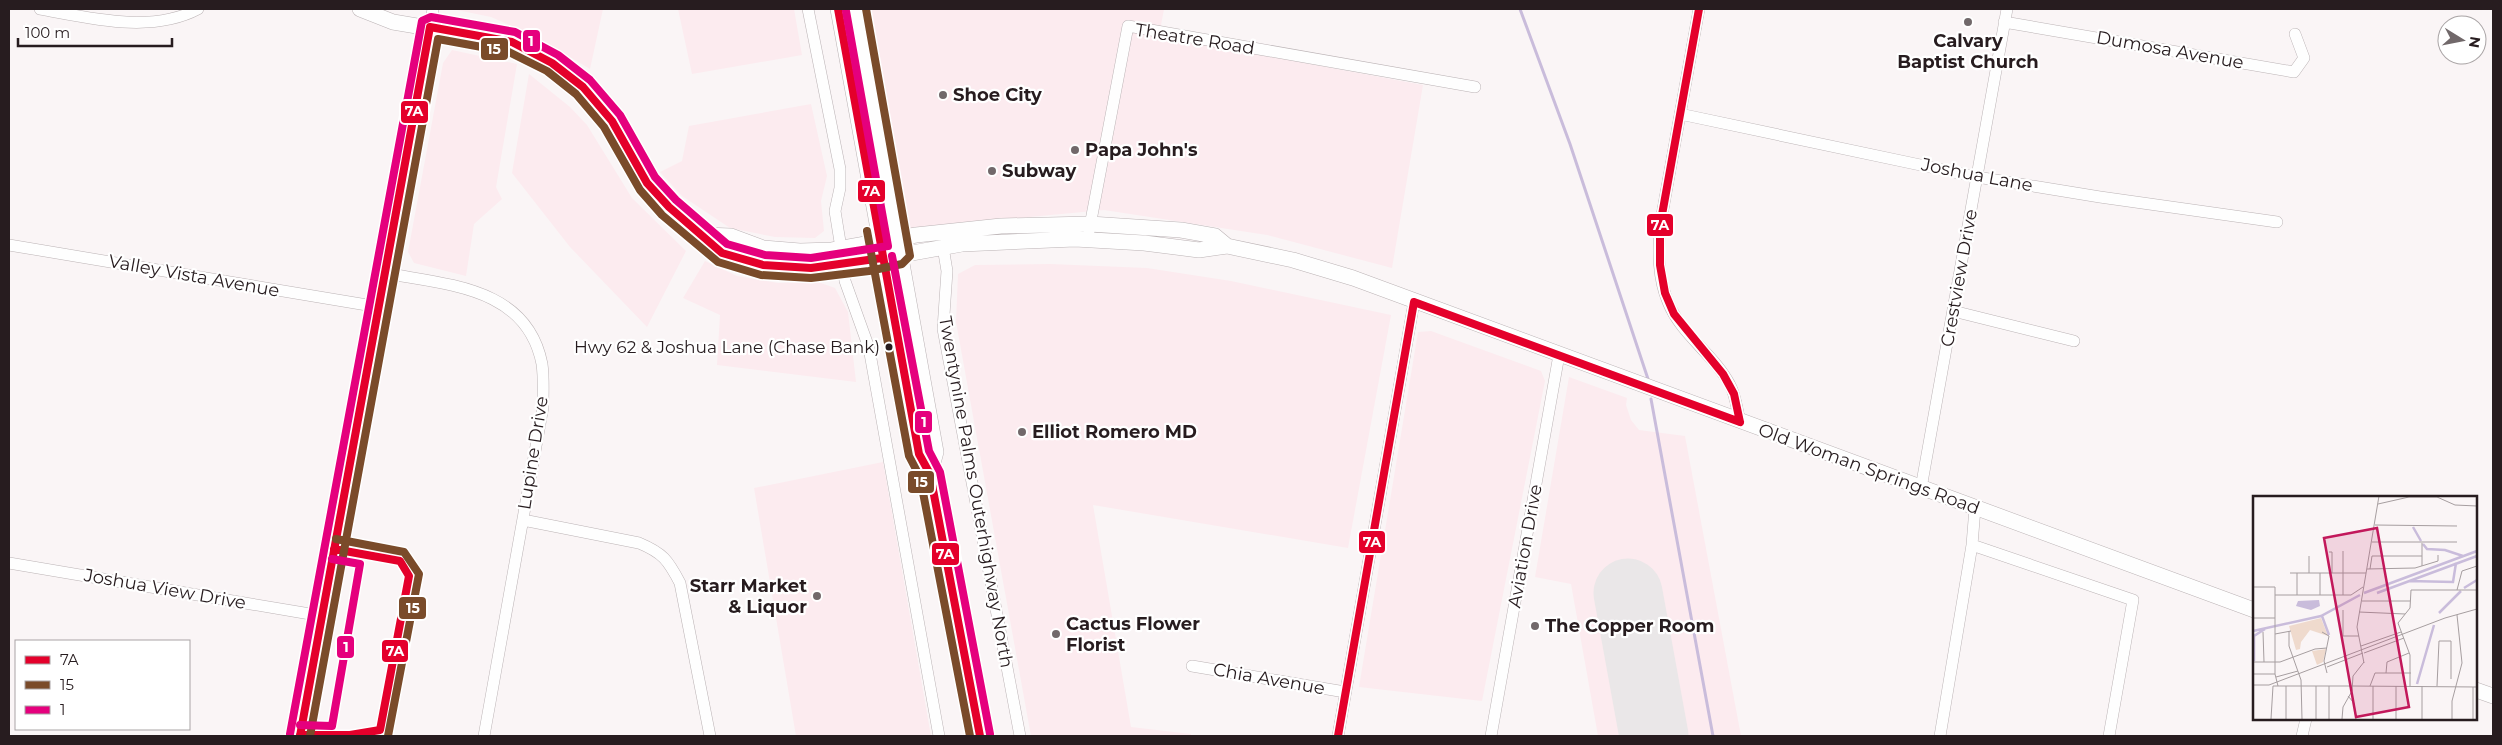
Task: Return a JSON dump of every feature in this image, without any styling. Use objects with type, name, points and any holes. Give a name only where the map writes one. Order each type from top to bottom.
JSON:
[{"type":"main road","points":[[360,9],[393,22],[512,42],[552,63],[583,87],[612,121],[646,183],[669,207],[704,235],[722,253],[762,266],[811,268],[882,258]]},
{"type":"main road","points":[[838,9],[919,454],[930,474],[980,736]]},
{"type":"main road","points":[[856,9],[936,452],[930,474]]},
{"type":"main road","points":[[300,736],[430,27]]},
{"type":"main road","name":"Old Woman Springs Road","points":[[880,242],[897,238],[1001,226],[1090,224],[1181,230],[1215,236],[1227,246]]},
{"type":"main road","points":[[704,235],[731,236],[763,248],[800,252],[880,242]]},
{"type":"main road","name":"Old Woman Springs Road","points":[[882,258],[943,247],[1031,240],[1088,240],[1199,250],[1227,246],[1293,260],[1353,278],[2253,610]]},
{"type":"main road","points":[[2477,690],[2493,696]]},
{"type":"street","points":[[40,9],[119,23],[182,17],[198,9]]},
{"type":"street","points":[[430,27],[433,9]]},
{"type":"street","points":[[808,9],[840,168],[840,188],[835,212],[841,248]]},
{"type":"street","points":[[1699,9],[1660,226],[1658,251],[1662,284],[1668,303],[1683,329],[1731,385],[1740,422]]},
{"type":"street","name":"Crestview Drive","points":[[1921,488],[2007,9]]},
{"type":"street","name":"Dumosa Avenue","points":[[2004,22],[2294,72],[2304,58],[2295,34]]},
{"type":"street","name":"Theatre Road","points":[[1088,240],[1128,26],[1475,87]]},
{"type":"street","name":"Joshua Lane","points":[[1680,114],[1977,176],[2100,197],[2277,222]]},
{"type":"street","name":"Valley Vista Avenue","points":[[9,245],[378,307]]},
{"type":"street","name":"Twentynine Palms Outerhighway North","points":[[943,247],[947,271],[943,329],[1020,736]]},
{"type":"street","points":[[843,265],[845,281],[869,348],[939,736]]},
{"type":"street","name":"Lupine Drive","points":[[385,274],[464,288],[490,296],[517,314],[534,337],[542,365],[543,407],[484,736]]},
{"type":"street","points":[[1338,736],[1414,302]]},
{"type":"street","points":[[1953,311],[2074,341]]},
{"type":"street","name":"Aviation Drive","points":[[1491,736],[1559,355]]},
{"type":"street","points":[[1940,736],[1972,545],[1976,508]]},
{"type":"street","points":[[523,520],[639,543],[655,550],[669,561],[680,583],[710,736]]},
{"type":"street","points":[[1972,545],[2133,600],[2109,736]]},
{"type":"street","name":"Joshua View Drive","points":[[9,563],[322,616]]},
{"type":"street","name":"Chia Avenue","points":[[1192,666],[1345,692]]},
{"type":"street","points":[[2302,736],[2306,720]]},
{"type":"shaded area","points":[[452,9],[603,9],[590,69],[535,36],[491,17]]},
{"type":"shaded area","points":[[678,9],[794,9],[802,55],[692,74]]},
{"type":"shaded area","points":[[861,9],[1164,9],[1159,36],[1423,85],[1392,268],[1267,235],[1104,210],[902,229]]},
{"type":"shaded area","points":[[452,50],[517,64],[496,187],[502,199],[474,224],[466,276],[414,263],[408,252],[443,63]]},
{"type":"shaded area","points":[[529,74],[570,107],[587,125],[632,198],[686,251],[647,327],[570,247],[512,173]]},
{"type":"shaded area","points":[[811,104],[827,176],[821,201],[824,231],[815,238],[775,237],[730,228],[682,196],[660,172],[682,161],[689,126]]},
{"type":"shaded area","points":[[705,261],[737,276],[778,283],[818,282],[835,288],[848,312],[856,382],[717,365],[720,315],[683,298]]},
{"type":"shaded area","points":[[1050,264],[1147,268],[1231,281],[1391,315],[1348,548],[1093,505],[1131,727],[1191,734],[1191,736],[1031,736],[956,322],[958,274],[975,265]]},
{"type":"shaded area","points":[[1431,331],[1541,371],[1545,381],[1482,701],[1359,687],[1418,332]]},
{"type":"shaded area","points":[[1569,377],[1627,398],[1626,405],[1631,420],[1639,430],[1685,436],[1741,736],[1598,736],[1571,584],[1535,577]]},
{"type":"shaded area","points":[[883,462],[931,736],[796,736],[754,488]]},
{"type":"waterway","points":[[1520,9],[1570,144],[1648,379]]},
{"type":"waterway","points":[[1651,399],[1713,736]]},
{"type":"runway","points":[[1628,593],[1654,736]]},
{"type":"transit line","name":"7A","points":[[838,9],[919,454],[930,474],[980,736]]},
{"type":"transit line","name":"15","points":[[310,736],[438,39],[509,52],[547,71],[576,94],[604,127],[640,190],[662,215],[718,262],[761,275],[811,278],[869,271],[902,264],[910,256],[866,9]]},
{"type":"transit line","name":"7A","points":[[1699,9],[1660,226],[1660,265],[1665,293],[1674,314],[1723,374],[1734,394],[1740,422]]},
{"type":"transit line","name":"1","points":[[290,734],[422,21],[431,17],[515,32],[558,55],[590,80],[620,115],[655,177],[676,200],[727,244],[765,255],[811,258],[888,246],[846,11]]},
{"type":"transit line","name":"7A","points":[[300,736],[430,27],[512,42],[552,63],[583,87],[612,121],[647,183],[669,207],[722,253],[763,265],[811,268],[882,258]]},
{"type":"transit line","name":"15","points":[[867,231],[909,456],[920,477],[970,736]]},
{"type":"transit line","name":"1","points":[[892,256],[929,451],[940,472],[990,734]]},
{"type":"transit line","name":"7A","points":[[1338,736],[1414,302],[1740,422]]},
{"type":"transit line","name":"15","points":[[336,539],[404,552],[419,574],[388,736]]},
{"type":"transit line","name":"7A","points":[[300,735],[350,735],[380,730],[409,576],[400,561],[334,549]]},
{"type":"transit line","name":"1","points":[[300,725],[332,726],[360,564],[332,559]]},
{"type":"place","name":"Calvary Baptist Church","points":[[1968,22]]},
{"type":"place","name":"Shoe City","points":[[943,95]]},
{"type":"place","name":"Papa John's","points":[[1075,150]]},
{"type":"place","name":"Subway","points":[[992,171]]},
{"type":"place","name":"Hwy 62 & Joshua Lane (Chase Bank)","points":[[889,347]]},
{"type":"place","name":"Elliot Romero MD","points":[[1022,432]]},
{"type":"place","name":"Starr Market & Liquor","points":[[817,596]]},
{"type":"place","name":"The Copper Room","points":[[1535,626]]},
{"type":"place","name":"Cactus Flower Florist","points":[[1056,634]]}]
